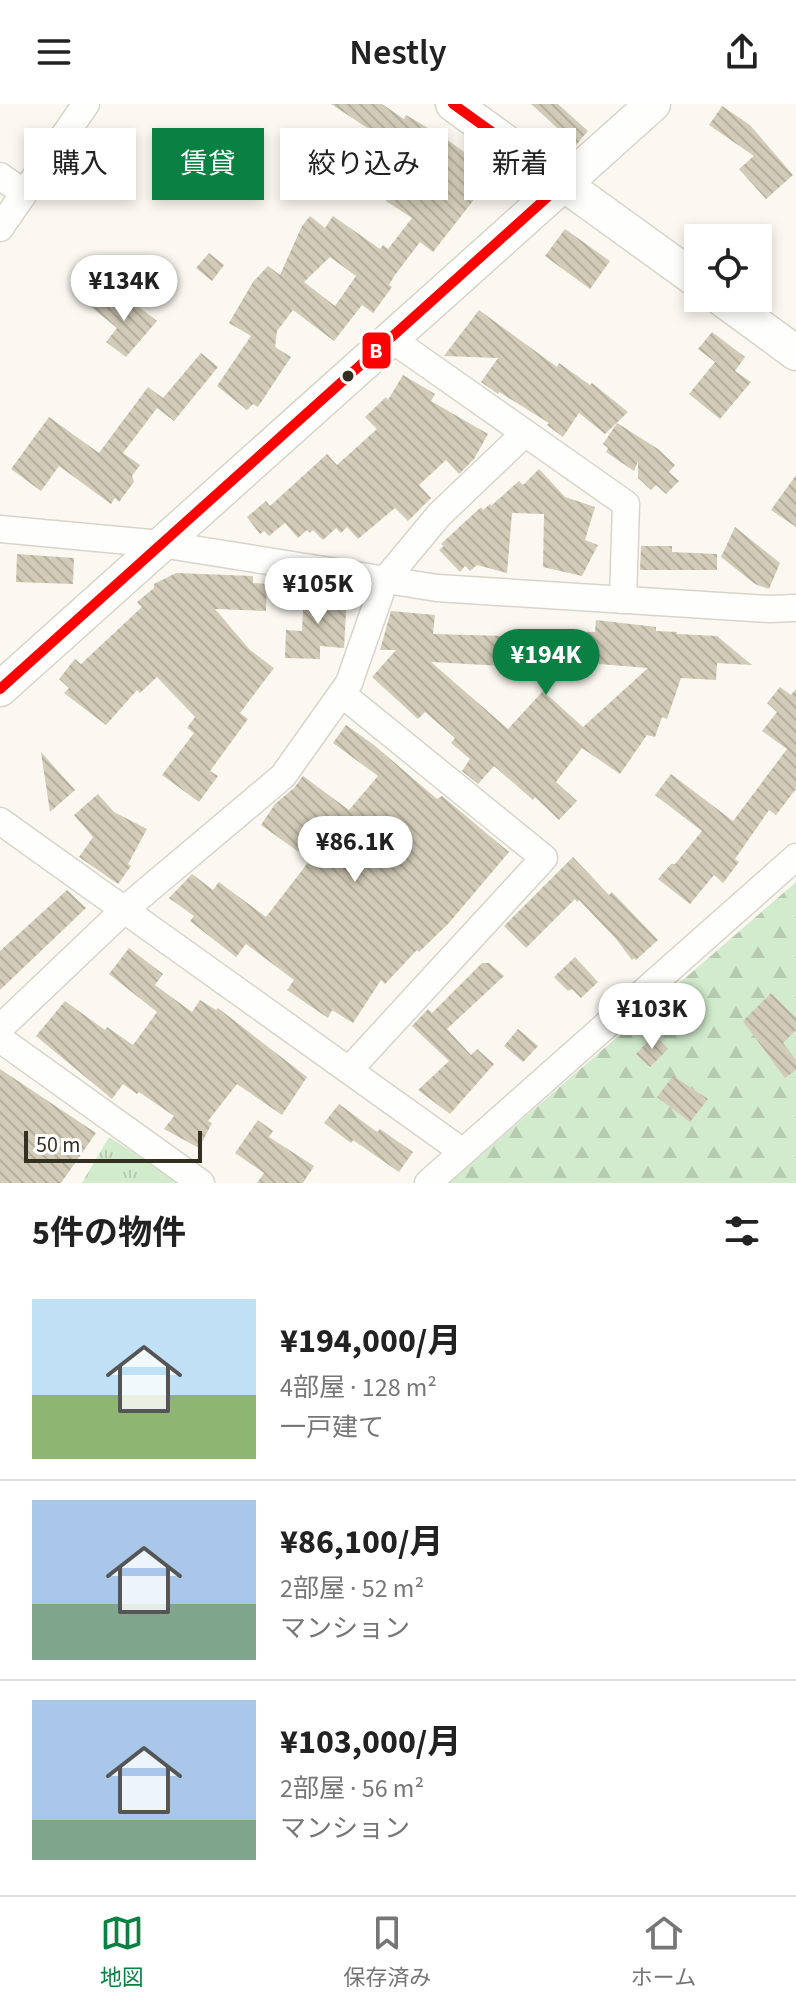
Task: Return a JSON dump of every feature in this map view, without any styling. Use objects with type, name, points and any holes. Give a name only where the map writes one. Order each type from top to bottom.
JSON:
[{"type":"street","points":[[69,128],[86,104]]},
{"type":"street","points":[[453,104],[486,128]]},
{"type":"street","points":[[576,172],[653,104]]},
{"type":"street","points":[[0,176],[24,193],[0,228]]},
{"type":"street","points":[[576,192],[684,271]]},
{"type":"street","points":[[0,689],[544,200]]},
{"type":"street","points":[[740,312],[796,353]]},
{"type":"street","points":[[390,338],[626,504],[623,600]]},
{"type":"street","points":[[0,1028],[124,910],[283,776],[349,683],[385,580],[439,515],[525,433]]},
{"type":"street","points":[[0,529],[161,544],[437,588],[769,609],[796,608]]},
{"type":"street","points":[[342,694],[544,858],[349,1070]]},
{"type":"street","points":[[0,821],[463,1152]]},
{"type":"street","points":[[428,1183],[796,857]]},
{"type":"street","points":[[0,1039],[201,1183]]},
{"type":"green space","points":[[796,882],[796,1183],[449,1183]]},
{"type":"green space","points":[[109,1137],[181,1183],[82,1183]]},
{"type":"building","points":[[331,104],[382,104],[404,119],[406,115],[428,128],[367,128]]},
{"type":"building","points":[[531,104],[558,104],[588,131],[576,145],[576,128],[557,128]]},
{"type":"building","points":[[722,106],[750,125],[793,175],[766,199],[739,169],[754,156],[709,125]]},
{"type":"building","points":[[448,140],[464,152],[464,200],[474,200],[433,252],[420,242],[395,275],[389,285],[392,287],[373,313],[362,305],[334,341],[293,310],[277,331],[275,347],[291,357],[258,407],[253,404],[247,410],[217,386],[251,336],[229,323],[253,282],[268,266],[280,275],[302,226],[310,216],[325,228],[333,216],[380,249],[383,245],[388,249],[412,218],[386,201],[448,200]],"holes":[[[330,257],[356,276],[335,306],[304,282]]]},
{"type":"building","points":[[565,229],[610,261],[590,289],[545,256]]},
{"type":"building","points":[[209,253],[224,265],[212,281],[196,268]]},
{"type":"building","points":[[103,290],[130,311],[135,304],[157,321],[126,357],[106,342],[117,328],[90,306]]},
{"type":"building","points":[[479,310],[557,367],[559,363],[590,385],[592,383],[628,412],[605,434],[579,413],[563,437],[547,425],[549,423],[498,394],[481,382],[498,358],[444,356]]},
{"type":"building","points":[[712,332],[745,357],[735,371],[751,382],[720,419],[689,394],[715,362],[698,349]]},
{"type":"building","points":[[201,353],[218,367],[174,421],[157,408],[123,453],[140,465],[132,476],[134,482],[119,502],[115,498],[111,504],[59,466],[41,491],[11,469],[49,417],[99,453],[148,387],[163,398]]},
{"type":"building","points":[[403,375],[435,394],[431,401],[488,434],[474,459],[459,474],[446,460],[419,485],[431,498],[408,521],[395,508],[358,539],[347,527],[341,533],[336,528],[323,540],[313,530],[310,533],[307,530],[298,538],[285,523],[269,536],[264,531],[260,534],[247,517],[266,501],[270,506],[327,454],[337,465],[377,429],[365,417],[386,397],[388,400]]},
{"type":"building","points":[[617,423],[658,449],[675,465],[669,472],[679,481],[666,494],[656,485],[651,490],[638,478],[638,461],[634,471],[606,452],[608,448],[603,444]]},
{"type":"building","points":[[539,469],[565,497],[595,507],[585,540],[598,545],[582,576],[543,567],[544,514],[512,513],[507,573],[477,565],[470,571],[465,566],[460,572],[439,550],[444,546],[441,544],[481,507],[483,510],[491,506],[519,481],[523,485]]},
{"type":"building","points":[[796,475],[796,527],[771,510]]},
{"type":"building","points":[[735,527],[780,563],[769,589],[755,584],[721,557]]},
{"type":"building","points":[[641,546],[672,546],[672,552],[717,554],[717,570],[640,570]]},
{"type":"building","points":[[17,554],[74,558],[73,584],[16,582]]},
{"type":"building","points":[[176,573],[253,576],[253,583],[267,584],[266,611],[215,609],[250,650],[274,668],[240,713],[248,719],[210,771],[218,776],[199,802],[162,775],[194,733],[187,728],[195,717],[157,677],[140,693],[137,690],[106,725],[64,693],[69,688],[59,679],[75,659],[81,664],[142,607],[137,602],[154,588],[154,584]]},
{"type":"building","points":[[304,592],[347,594],[344,648],[320,646],[320,659],[285,658],[286,630],[302,631]]},
{"type":"building","points":[[391,611],[435,615],[433,634],[506,636],[504,666],[431,662],[508,729],[543,691],[583,727],[648,668],[551,660],[552,631],[595,632],[596,620],[656,627],[656,631],[677,634],[717,636],[752,665],[717,663],[716,680],[681,678],[667,719],[662,717],[655,737],[647,735],[620,774],[582,748],[556,782],[577,801],[559,820],[494,766],[478,784],[462,771],[470,759],[451,743],[455,738],[425,712],[418,719],[372,677],[396,650],[380,650]]},
{"type":"building","points":[[780,687],[791,695],[796,689],[796,789],[776,815],[769,810],[735,859],[739,862],[723,883],[714,875],[690,904],[658,879],[702,831],[655,795],[671,774],[733,821],[787,749],[762,731],[777,712],[767,703]]},
{"type":"building","points":[[346,725],[437,799],[442,796],[509,852],[449,923],[419,952],[417,950],[385,984],[381,980],[353,1023],[332,1010],[328,1018],[287,990],[294,980],[246,944],[236,957],[190,921],[194,916],[169,898],[192,874],[213,890],[219,882],[266,917],[310,860],[261,825],[275,804],[303,776],[349,810],[378,776],[333,743]]},
{"type":"building","points":[[41,752],[75,790],[50,812]]},
{"type":"building","points":[[98,794],[114,812],[147,829],[128,864],[131,866],[118,884],[79,857],[93,837],[74,815]]},
{"type":"building","points":[[573,857],[658,940],[636,960],[632,960],[579,900],[577,902],[575,899],[526,948],[504,926]]},
{"type":"building","points":[[67,890],[86,908],[0,990],[0,951]]},
{"type":"building","points":[[129,948],[163,974],[155,985],[192,1012],[200,1000],[216,1010],[218,1008],[307,1077],[282,1115],[237,1084],[208,1121],[212,1123],[199,1148],[164,1129],[174,1116],[123,1084],[112,1099],[36,1036],[65,1001],[105,1030],[107,1027],[133,1045],[157,1012],[109,974]]},
{"type":"building","points":[[575,957],[598,982],[581,998],[572,989],[568,991],[554,977]]},
{"type":"building","points":[[482,963],[489,963],[504,976],[447,1029],[471,1055],[477,1049],[494,1064],[450,1114],[418,1090],[449,1061],[412,1026],[428,1009],[432,1013]]},
{"type":"building","points":[[771,993],[796,1018],[796,1030],[783,1043],[796,1060],[796,1070],[785,1078],[743,1021]]},
{"type":"building","points":[[518,1029],[538,1046],[523,1062],[504,1046]]},
{"type":"building","points":[[654,1035],[668,1049],[650,1067],[636,1054]]},
{"type":"building","points":[[0,1069],[96,1133],[61,1183],[0,1183]]},
{"type":"building","points":[[673,1076],[708,1099],[690,1122],[657,1097]]},
{"type":"building","points":[[339,1104],[377,1132],[380,1129],[413,1152],[399,1172],[324,1123]]},
{"type":"building","points":[[258,1120],[273,1131],[269,1137],[314,1166],[303,1183],[257,1183],[264,1173],[235,1153]]},
{"type":"transit line","name":"B","points":[[0,689],[563,183],[453,104]]}]
